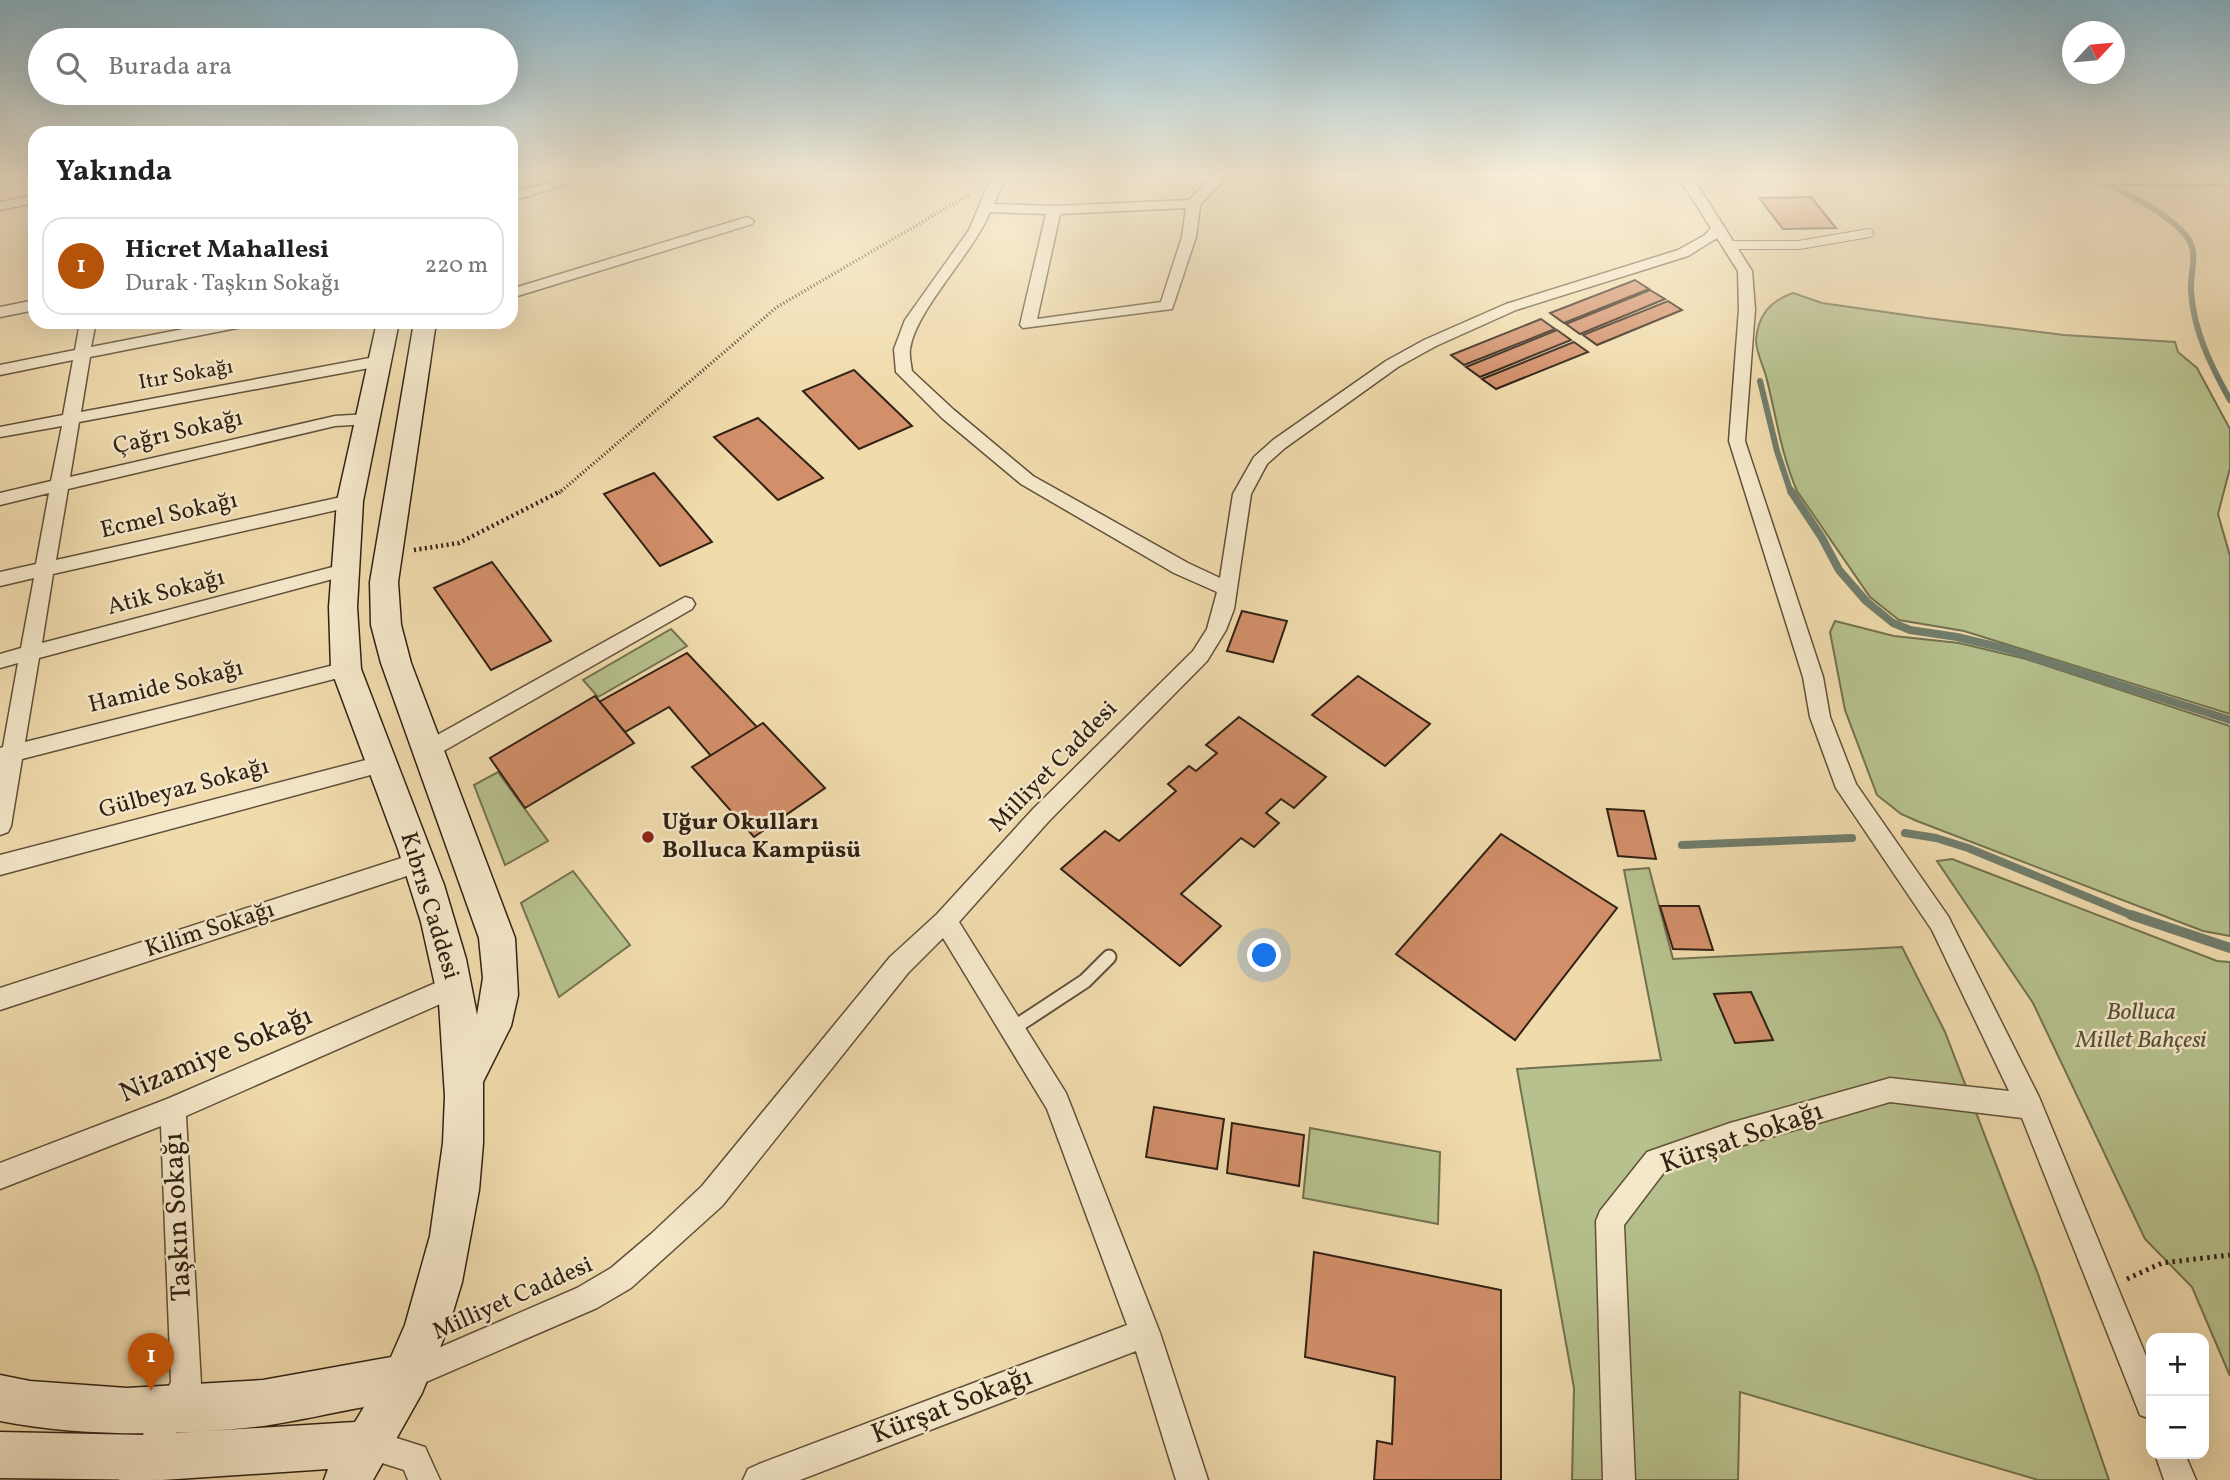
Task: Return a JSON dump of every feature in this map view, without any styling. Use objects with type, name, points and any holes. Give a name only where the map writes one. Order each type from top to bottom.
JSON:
[{"type":"main road","name":"Kıbrıs Caddesi","points":[[358,1462],[406,1377],[427,1325],[448,1256],[460,1178],[465,1077],[454,986],[420,862],[346,669],[342,645],[349,501],[387,329]]},
{"type":"main road","points":[[424,329],[387,555],[384,582],[386,625],[396,663],[497,938],[502,970],[500,1006],[488,1040],[465,1077]]},
{"type":"main road","points":[[0,1398],[30,1404],[127,1411],[263,1404],[406,1377]]},
{"type":"main road","points":[[1,1456],[139,1469],[358,1462]]},
{"type":"street","points":[[518,292],[679,242]]},
{"type":"street","points":[[968,242],[914,320],[902,349],[904,372],[948,414],[1027,480],[1181,568],[1226,588]]},
{"type":"street","points":[[1047,242],[1028,325],[1167,306],[1187,242]]},
{"type":"street","name":"Milliyet Caddesi","points":[[406,1377],[587,1298],[621,1278],[712,1196],[900,965],[945,921],[1041,815],[1199,656],[1216,630],[1224,608],[1226,588],[1234,561],[1242,494],[1260,461],[1279,444],[1392,364],[1430,343],[1511,307],[1683,253],[1703,242]]},
{"type":"street","points":[[1726,242],[1745,271],[1746,296],[1737,441],[1813,677],[1820,717],[1847,788],[1940,923],[2030,1106],[2148,1396]]},
{"type":"street","points":[[0,312],[28,306]]},
{"type":"street","points":[[0,825],[6,755],[30,655],[87,329]]},
{"type":"street","points":[[0,370],[208,329]]},
{"type":"street","name":"Itır Sokağı","points":[[0,432],[380,361]]},
{"type":"street","name":"Çağrı Sokağı","points":[[0,499],[335,421],[369,419]]},
{"type":"street","name":"Ecmel Sokağı","points":[[0,579],[349,501]]},
{"type":"street","name":"Atik Sokağı","points":[[0,661],[344,570]]},
{"type":"street","points":[[428,750],[685,604]]},
{"type":"street","name":"Hamide Sokağı","points":[[6,755],[346,669]]},
{"type":"street","name":"Gülbeyaz Sokağı","points":[[0,865],[381,764]]},
{"type":"street","name":"Kilim Sokağı","points":[[0,999],[420,862]]},
{"type":"street","points":[[945,921],[1057,1102],[1145,1333],[1192,1480]]},
{"type":"street","name":"Nizamiye Sokağı","points":[[0,1176],[173,1109],[454,986]]},
{"type":"street","name":"Kürşat Sokağı","points":[[1619,1480],[1610,1222],[1656,1161],[1730,1136],[1890,1090],[2030,1106]]},
{"type":"street","name":"Taşkın Sokağı","points":[[139,1469],[186,1384],[173,1109]]},
{"type":"street","name":"Kürşat Sokağı","points":[[759,1480],[1145,1333]]},
{"type":"street","points":[[358,1462],[414,1458],[424,1480]]},
{"type":"street","points":[[2172,1459],[2180,1480]]},
{"type":"lane","points":[[1742,242],[1765,248],[1824,242]]},
{"type":"lane","points":[[1010,1030],[1085,981],[1109,957]]},
{"type":"path","points":[[387,555],[459,543],[559,493],[778,307],[887,242]]},
{"type":"path","points":[[2107,1296],[2136,1271],[2181,1259],[2230,1255]]},
{"type":"green space","points":[[1793,293],[1822,303],[1927,318],[2064,335],[2175,342],[2178,352],[2197,368],[2230,429],[2230,468],[2218,514],[2230,556],[2230,714],[1964,631],[1899,620],[1870,597],[1797,491],[1757,349],[1757,331],[1763,316],[1778,300]]},
{"type":"green space","points":[[1835,621],[1894,636],[1959,643],[2026,659],[2230,726],[2230,936],[2203,931],[1917,821],[1901,814],[1877,795],[1845,710],[1830,632]]},
{"type":"green space","points":[[671,629],[687,646],[598,697],[583,680]]},
{"type":"green space","points":[[498,772],[548,841],[505,865],[474,785]]},
{"type":"green space","name":"Bolluca Millet Bahçesi","points":[[1952,859],[2217,961],[2230,962],[2230,1376],[2192,1287],[2145,1239],[2033,1003],[1937,861]]},
{"type":"green space","points":[[1649,868],[1673,959],[1902,947],[1945,1032],[2038,1274],[2109,1480],[2038,1480],[1740,1392],[1738,1480],[1572,1480],[1574,1388],[1517,1069],[1661,1060],[1624,870]]},
{"type":"green space","points":[[573,871],[630,945],[559,997],[521,903]]},
{"type":"green space","points":[[1310,1128],[1440,1152],[1438,1224],[1303,1198]]},
{"type":"building","points":[[1635,280],[1649,289],[1564,323],[1550,313]]},
{"type":"building","points":[[1650,290],[1665,299],[1580,334],[1566,324]]},
{"type":"building","points":[[1668,301],[1682,310],[1597,345],[1583,335]]},
{"type":"building","points":[[1541,319],[1555,329],[1464,365],[1451,355]]},
{"type":"building","points":[[1557,330],[1571,340],[1480,377],[1466,367]]},
{"type":"building","points":[[1574,342],[1588,352],[1496,389],[1482,379]]},
{"type":"building","points":[[854,370],[912,426],[859,449],[803,391]]},
{"type":"building","points":[[758,418],[823,478],[778,500],[714,437]]},
{"type":"building","points":[[654,473],[712,542],[660,566],[604,494]]},
{"type":"building","points":[[492,562],[551,641],[491,670],[434,588]]},
{"type":"building","points":[[1242,611],[1287,621],[1273,662],[1227,651]]},
{"type":"building","points":[[687,653],[757,727],[711,756],[669,707],[625,732],[599,702]]},
{"type":"building","points":[[1358,676],[1430,724],[1385,766],[1312,715]]},
{"type":"building","points":[[595,696],[634,743],[525,808],[490,758]]},
{"type":"building","points":[[1239,717],[1326,777],[1294,808],[1281,799],[1266,813],[1279,823],[1254,847],[1241,838],[1181,894],[1221,926],[1180,966],[1061,869],[1105,831],[1119,841],[1176,791],[1168,784],[1189,766],[1196,771],[1217,753],[1206,745]]},
{"type":"building","points":[[763,723],[825,788],[754,837],[692,767]]},
{"type":"building","points":[[1607,809],[1644,811],[1656,859],[1618,856]]},
{"type":"building","points":[[1501,834],[1617,908],[1515,1040],[1396,954]]},
{"type":"building","points":[[1660,906],[1699,906],[1713,950],[1673,949]]},
{"type":"building","points":[[1751,992],[1773,1040],[1735,1043],[1714,994]]},
{"type":"building","points":[[1154,1107],[1224,1119],[1217,1169],[1146,1157]]},
{"type":"building","points":[[1232,1123],[1304,1135],[1299,1186],[1227,1173]]},
{"type":"building","points":[[1314,1252],[1501,1290],[1501,1480],[1374,1480],[1377,1441],[1392,1444],[1395,1377],[1305,1357]]},
{"type":"waterway","points":[[2190,242],[2193,249],[2191,290],[2195,319],[2210,361],[2230,400]]},
{"type":"waterway","points":[[1760,381],[1777,451],[1791,493]]},
{"type":"waterway","points":[[1791,491],[1839,570],[1866,601],[1893,623],[1910,630],[1957,637],[2007,649],[2230,720]]},
{"type":"waterway","points":[[1905,833],[1936,838],[1968,848],[2132,915]]},
{"type":"waterway","points":[[1682,845],[1852,838]]},
{"type":"waterway","points":[[2132,915],[2230,948]]},
{"type":"waterway","points":[[2132,915],[2136,917]]},
{"type":"place","name":"Uğur Okulları Bolluca Kampüsü","points":[[648,837]]},
{"type":"place","name":"Hicret Mahallesi","points":[[151,1391]]}]
